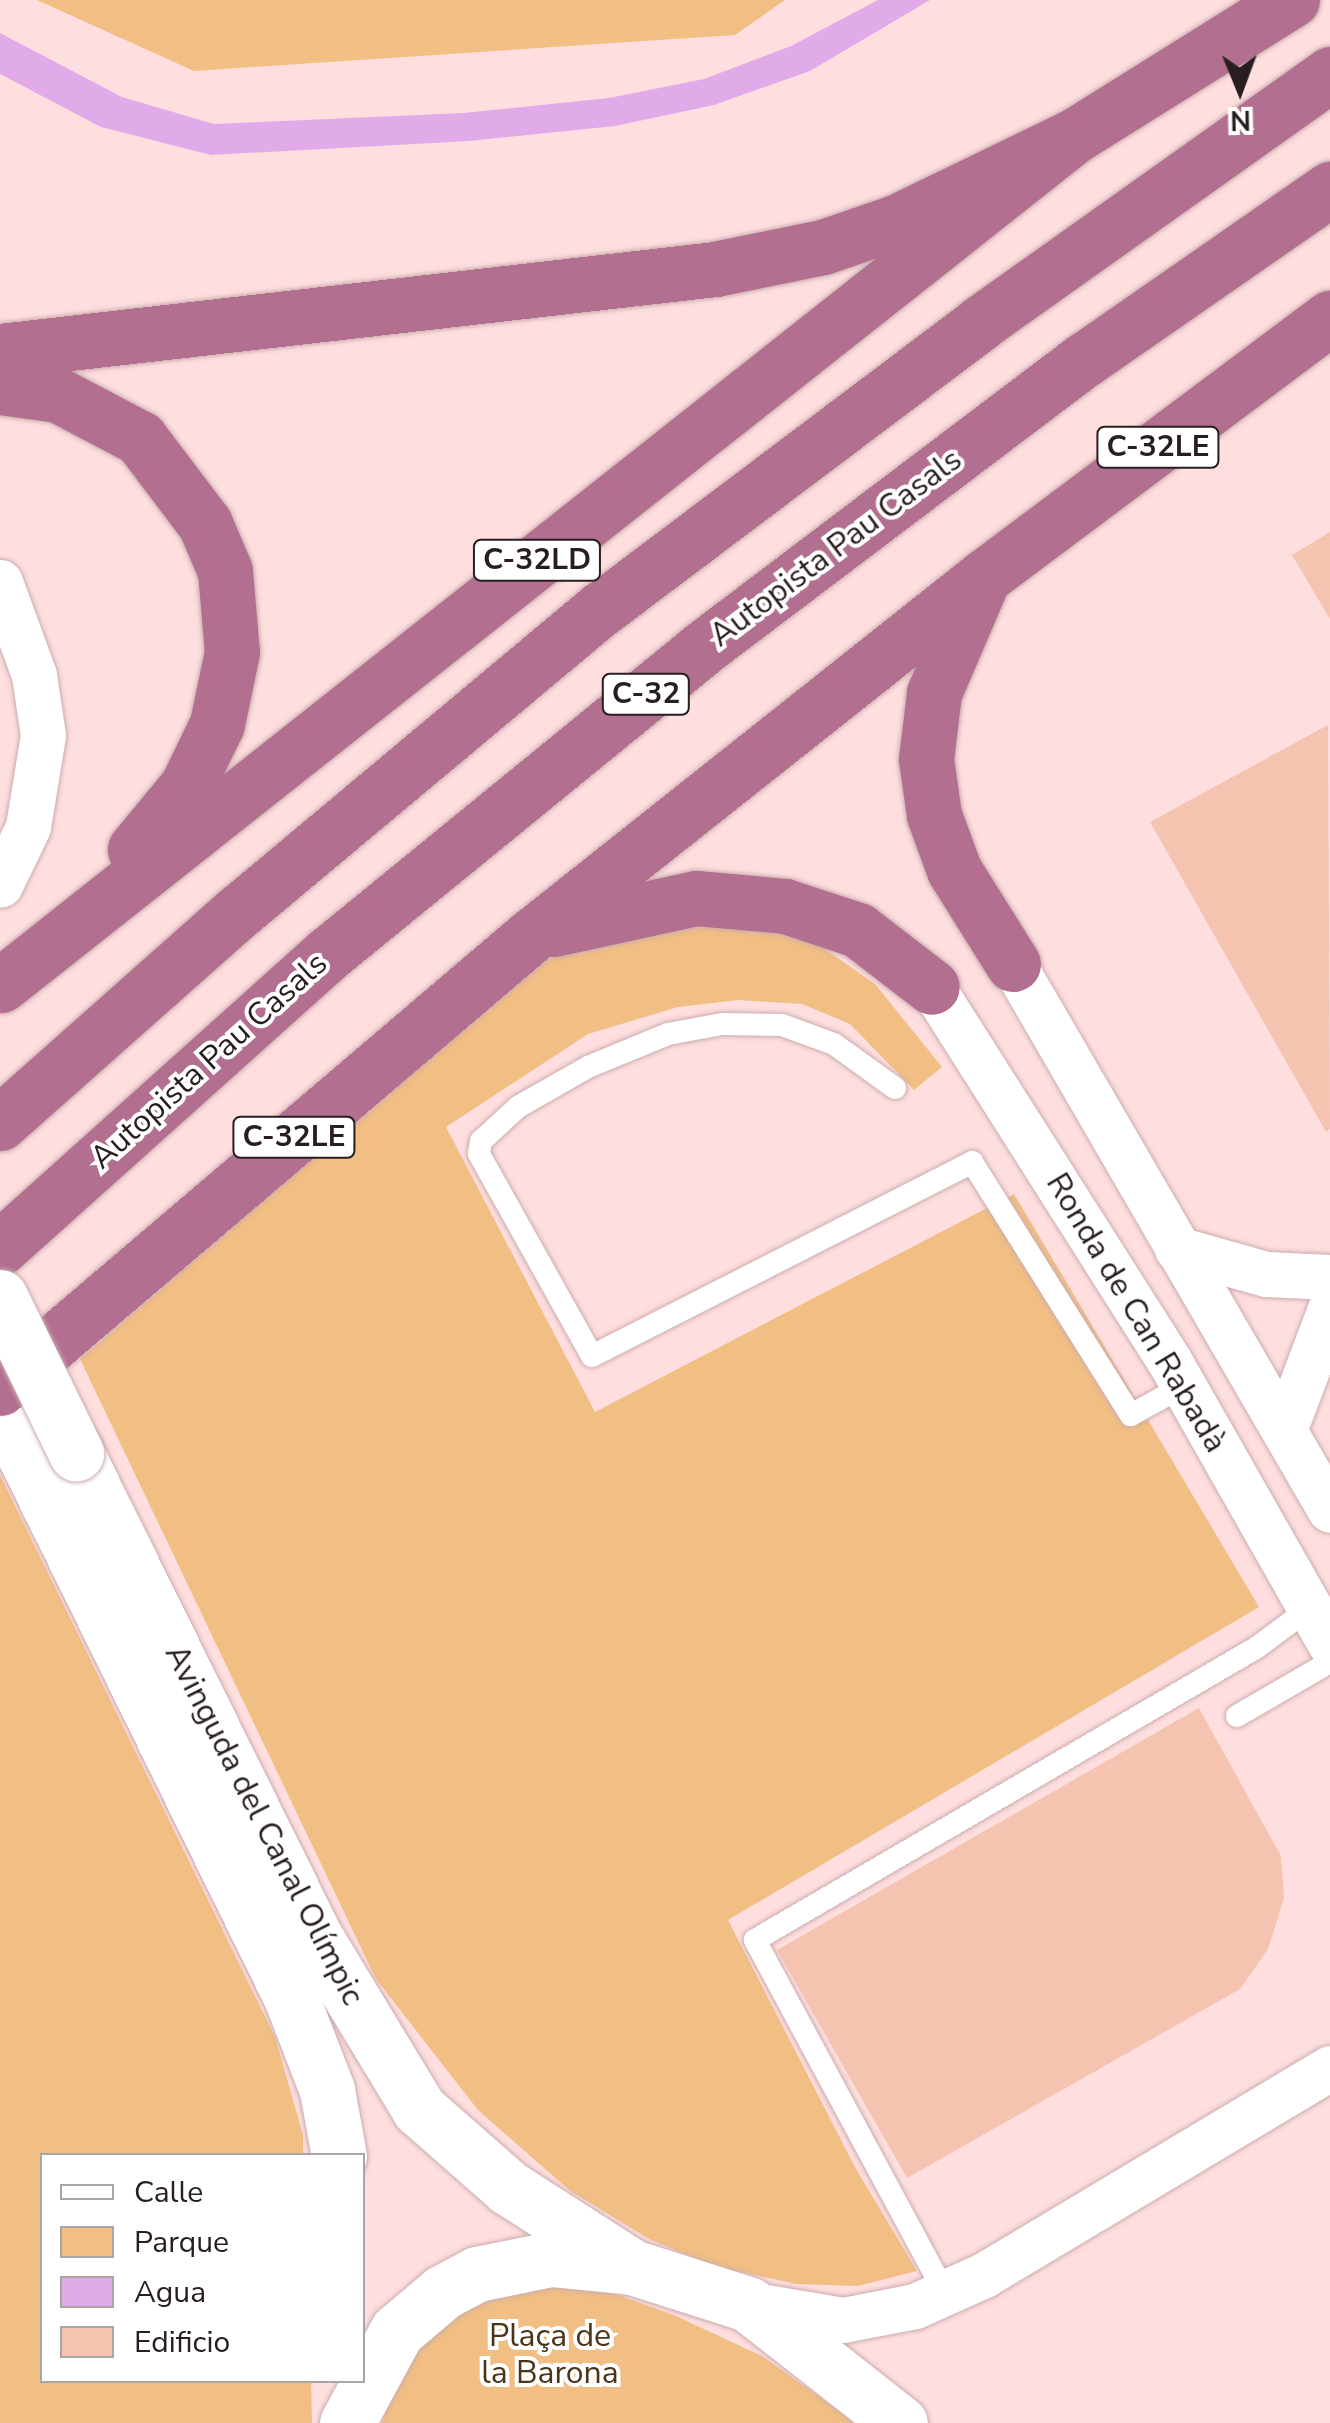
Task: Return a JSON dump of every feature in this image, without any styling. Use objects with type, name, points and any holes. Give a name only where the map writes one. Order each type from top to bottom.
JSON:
[{"type":"highway","name":"C-32LD","points":[[0,986],[1074,136],[1292,0]]},
{"type":"highway","name":"C-32","points":[[0,1123],[238,912],[601,609],[980,323],[1330,74]]},
{"type":"highway","points":[[0,387],[34,364],[715,270],[823,247],[896,222],[1074,136]]},
{"type":"highway","name":"Autopista Pau Casals","points":[[0,1248],[328,953],[700,650],[1084,360],[1330,189]]},
{"type":"highway","name":"C-32LE","points":[[0,1388],[531,936],[985,576],[1330,318]]},
{"type":"highway","points":[[0,986],[164,820],[187,786],[217,724],[232,652],[224,571],[178,481],[140,438],[34,364]]},
{"type":"highway","points":[[985,576],[934,693],[926,759],[934,815],[954,870],[1013,964]]},
{"type":"highway","points":[[531,936],[605,914],[696,898],[785,906],[858,930],[932,987]]},
{"type":"street","points":[[0,582],[34,674],[43,735],[28,827],[0,884]]},
{"type":"street","name":"Ronda de Can Rabadà","points":[[1013,964],[1330,1510]]},
{"type":"street","name":"Ronda de Can Rabadà","points":[[932,987],[1184,1386],[1320,1626]]},
{"type":"street","points":[[1177,1250],[1266,1274],[1330,1276]]},
{"type":"street","name":"Avinguda del Canal Olímpic","points":[[0,1297],[52,1459],[291,1997],[327,2090],[338,2153]]},
{"type":"street","points":[[1184,1386],[1234,1421],[1285,1428],[1330,1309]]},
{"type":"street","name":"Avinguda del Canal Olímpic","points":[[0,1405],[52,1459],[315,1936],[419,2109],[510,2188],[632,2267]]},
{"type":"street","points":[[347,2422],[397,2331],[460,2283],[551,2259],[632,2267],[748,2304],[842,2320],[945,2293],[1324,2068]]},
{"type":"street","points":[[748,2304],[900,2423]]},
{"type":"street","points":[[344,2383],[347,2422]]},
{"type":"lane","points":[[895,1088],[834,1044],[782,1026],[722,1024],[668,1034],[588,1067],[518,1108],[481,1141],[479,1154],[592,1356],[972,1162],[1131,1416],[1184,1386]]},
{"type":"lane","points":[[945,2293],[755,1940],[1256,1648],[1320,1626]]},
{"type":"lane","points":[[1236,1716],[1330,1662]]},
{"type":"green space","points":[[37,0],[785,0],[735,35],[194,71]]},
{"type":"green space","points":[[703,924],[753,926],[822,947],[875,984],[942,1067],[914,1090],[850,1024],[802,1004],[738,1000],[678,1007],[588,1034],[446,1127],[595,1412],[1014,1194],[1259,1607],[728,1920],[856,2169],[917,2271],[858,2286],[796,2284],[714,2266],[649,2239],[569,2190],[478,2110],[376,1979],[80,1359],[537,964],[589,942]]},
{"type":"green space","points":[[0,1475],[275,2037],[303,2135],[303,2153],[40,2153],[40,2383],[311,2383],[312,2423],[0,2423]]},
{"type":"green space","name":"Plaça de la Barona","points":[[547,2287],[610,2292],[676,2316],[762,2356],[856,2423],[382,2423],[398,2373],[432,2331],[485,2300]]},
{"type":"water","points":[[878,0],[930,0],[810,71],[714,105],[615,126],[469,141],[211,155],[101,127],[0,74],[0,33],[122,97],[214,124],[463,113],[609,98],[704,79],[791,46]]},
{"type":"building","points":[[1330,532],[1330,619],[1292,555]]},
{"type":"building","points":[[1328,725],[1330,1129],[1326,1132],[1150,822]]},
{"type":"building","points":[[1199,1708],[1281,1856],[1284,1898],[1268,1949],[1240,1989],[907,2178],[777,1950]]}]
